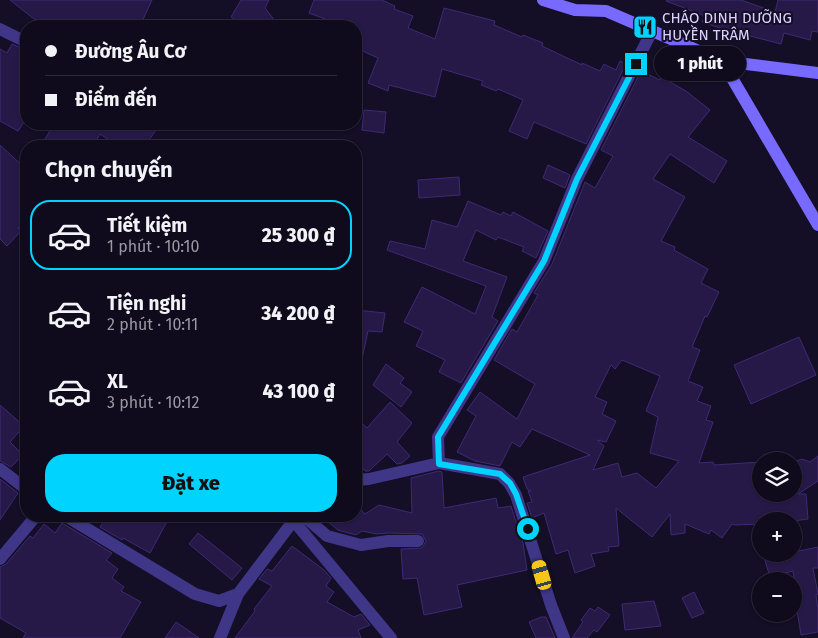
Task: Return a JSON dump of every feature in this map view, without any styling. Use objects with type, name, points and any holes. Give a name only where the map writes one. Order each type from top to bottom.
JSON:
[{"type":"main road","points":[[543,0],[606,11],[722,61],[818,73]]},
{"type":"main road","points":[[722,61],[818,225]]},
{"type":"street","points":[[0,29],[20,39]]},
{"type":"street","points":[[439,464],[438,437],[544,261],[577,179],[652,31]]},
{"type":"street","points":[[362,480],[439,464],[500,474],[510,483],[516,494],[551,605],[564,638]]},
{"type":"street","points":[[0,469],[20,484]]},
{"type":"street","points":[[0,559],[31,522]]},
{"type":"street","points":[[76,522],[195,594],[219,601],[238,594]]},
{"type":"street","points":[[220,638],[238,594],[295,522]]},
{"type":"street","points":[[301,522],[391,638]]},
{"type":"street","points":[[304,522],[327,536],[361,545],[388,541],[418,541]]},
{"type":"building","points":[[10,0],[152,0],[143,20],[35,20]]},
{"type":"building","points":[[241,0],[269,0],[265,8],[274,20],[236,20],[231,17]]},
{"type":"building","points":[[314,0],[382,0],[395,6],[394,9],[413,16],[408,28],[435,39],[444,8],[495,21],[494,25],[522,37],[523,35],[543,43],[542,46],[582,65],[582,63],[600,71],[604,64],[616,70],[620,61],[626,64],[586,144],[534,122],[527,139],[509,131],[523,100],[498,89],[496,91],[481,85],[483,81],[442,69],[435,97],[389,85],[388,91],[368,83],[378,58],[362,51],[362,20],[324,20],[309,13]]},
{"type":"building","points":[[667,0],[741,0],[775,12],[778,0],[818,0],[818,32],[812,31],[810,40],[784,33],[781,44],[750,36],[750,38],[702,22],[705,16]]},
{"type":"building","points":[[12,44],[20,47],[20,128],[18,131],[0,121],[0,49],[7,53]]},
{"type":"building","points":[[641,71],[660,80],[661,77],[686,91],[710,110],[688,137],[727,161],[714,183],[670,154],[653,179],[685,197],[661,241],[675,247],[674,250],[708,269],[701,283],[719,292],[707,317],[705,316],[692,347],[700,350],[688,381],[703,387],[697,401],[711,406],[706,420],[713,422],[699,463],[713,462],[714,465],[752,463],[752,502],[802,502],[802,494],[806,494],[808,519],[802,520],[802,512],[752,512],[752,524],[732,524],[722,538],[711,530],[709,534],[685,524],[685,533],[671,535],[670,514],[652,537],[616,508],[619,546],[608,547],[609,551],[591,554],[595,566],[575,573],[568,550],[556,554],[544,513],[532,518],[527,503],[532,502],[528,491],[531,491],[527,489],[523,477],[590,455],[532,429],[520,447],[512,442],[500,466],[475,461],[457,452],[476,416],[467,410],[480,392],[517,419],[535,384],[494,360],[512,329],[517,332],[538,295],[534,293],[552,264],[585,182],[595,188],[613,156],[601,150]],"holes":[[[622,360],[660,376],[646,411],[658,417],[650,453],[679,461],[656,488],[637,473],[622,477],[618,463],[593,470],[604,446],[597,440],[606,442],[616,421],[602,414],[607,402],[595,397],[611,365],[615,369]]]},
{"type":"building","points":[[364,110],[386,112],[384,133],[362,130]]},
{"type":"building","points":[[50,130],[156,130],[149,140],[109,140],[100,134],[96,140],[45,140]]},
{"type":"building","points":[[0,145],[20,163],[20,226],[18,228],[20,232],[7,246],[0,239]]},
{"type":"building","points":[[548,165],[570,175],[565,188],[543,178]]},
{"type":"building","points":[[459,177],[460,195],[419,198],[418,180]]},
{"type":"building","points":[[468,201],[501,215],[503,212],[511,216],[513,212],[548,231],[536,258],[522,251],[524,247],[498,237],[496,240],[476,230],[463,261],[507,277],[492,317],[498,321],[461,383],[439,372],[445,360],[416,346],[423,331],[404,322],[422,287],[475,314],[486,286],[387,250],[390,241],[425,249],[432,220],[457,227]]},
{"type":"building","points":[[362,311],[385,313],[382,332],[368,331],[362,359]]},
{"type":"building","points":[[799,337],[816,375],[751,404],[734,365]]},
{"type":"building","points":[[386,364],[404,378],[400,383],[412,392],[401,407],[373,385]]},
{"type":"building","points":[[390,402],[412,423],[397,442],[410,456],[402,463],[397,464],[387,454],[369,471],[365,471],[362,467],[362,423],[367,428]]},
{"type":"building","points":[[0,405],[20,422],[20,431],[10,442],[20,452],[20,458],[11,467],[0,461]]},
{"type":"building","points":[[818,456],[818,481],[802,491],[802,459],[810,462]]},
{"type":"building","points":[[439,471],[442,472],[444,508],[496,498],[498,508],[511,506],[523,543],[527,570],[457,585],[462,607],[424,615],[417,578],[403,579],[401,549],[422,548],[426,541],[422,534],[377,534],[362,531],[356,535],[338,530],[328,522],[362,522],[362,511],[365,514],[379,505],[412,513],[411,478]]},
{"type":"building","points":[[0,479],[18,493],[0,520]]},
{"type":"building","points":[[103,522],[167,522],[150,553],[100,527]]},
{"type":"building","points":[[62,523],[112,553],[106,560],[118,569],[112,578],[124,587],[121,591],[141,602],[120,638],[23,638],[26,633],[0,618],[0,567],[6,564],[30,536],[33,538],[44,524],[55,533]]},
{"type":"building","points":[[198,533],[242,568],[232,580],[189,544]]},
{"type":"building","points":[[292,546],[324,570],[331,578],[326,586],[334,592],[327,602],[354,617],[361,614],[370,625],[358,630],[361,638],[235,638],[272,586],[259,579],[267,569],[272,571]]},
{"type":"building","points":[[818,547],[818,568],[813,568],[818,594],[816,595],[818,632],[801,635],[799,622],[802,622],[802,572],[768,572],[765,562],[802,562],[802,550]]},
{"type":"building","points":[[694,592],[704,613],[692,618],[682,598]]},
{"type":"building","points":[[654,601],[661,626],[625,630],[622,604]]},
{"type":"building","points":[[598,607],[610,615],[597,632],[594,630],[587,638],[572,638],[583,622],[581,620],[590,608],[595,611]]},
{"type":"building","points":[[546,617],[555,638],[536,638],[529,622]]},
{"type":"building","points":[[176,622],[199,638],[165,638]]},
{"type":"place","name":"CHÁO DINH DƯỠNG HUYỀN TRÂM","points":[[645,27]]},
{"type":"route","points":[[528,529],[516,494],[510,483],[500,474],[439,464],[438,437],[544,261],[577,179],[636,64]]}]
